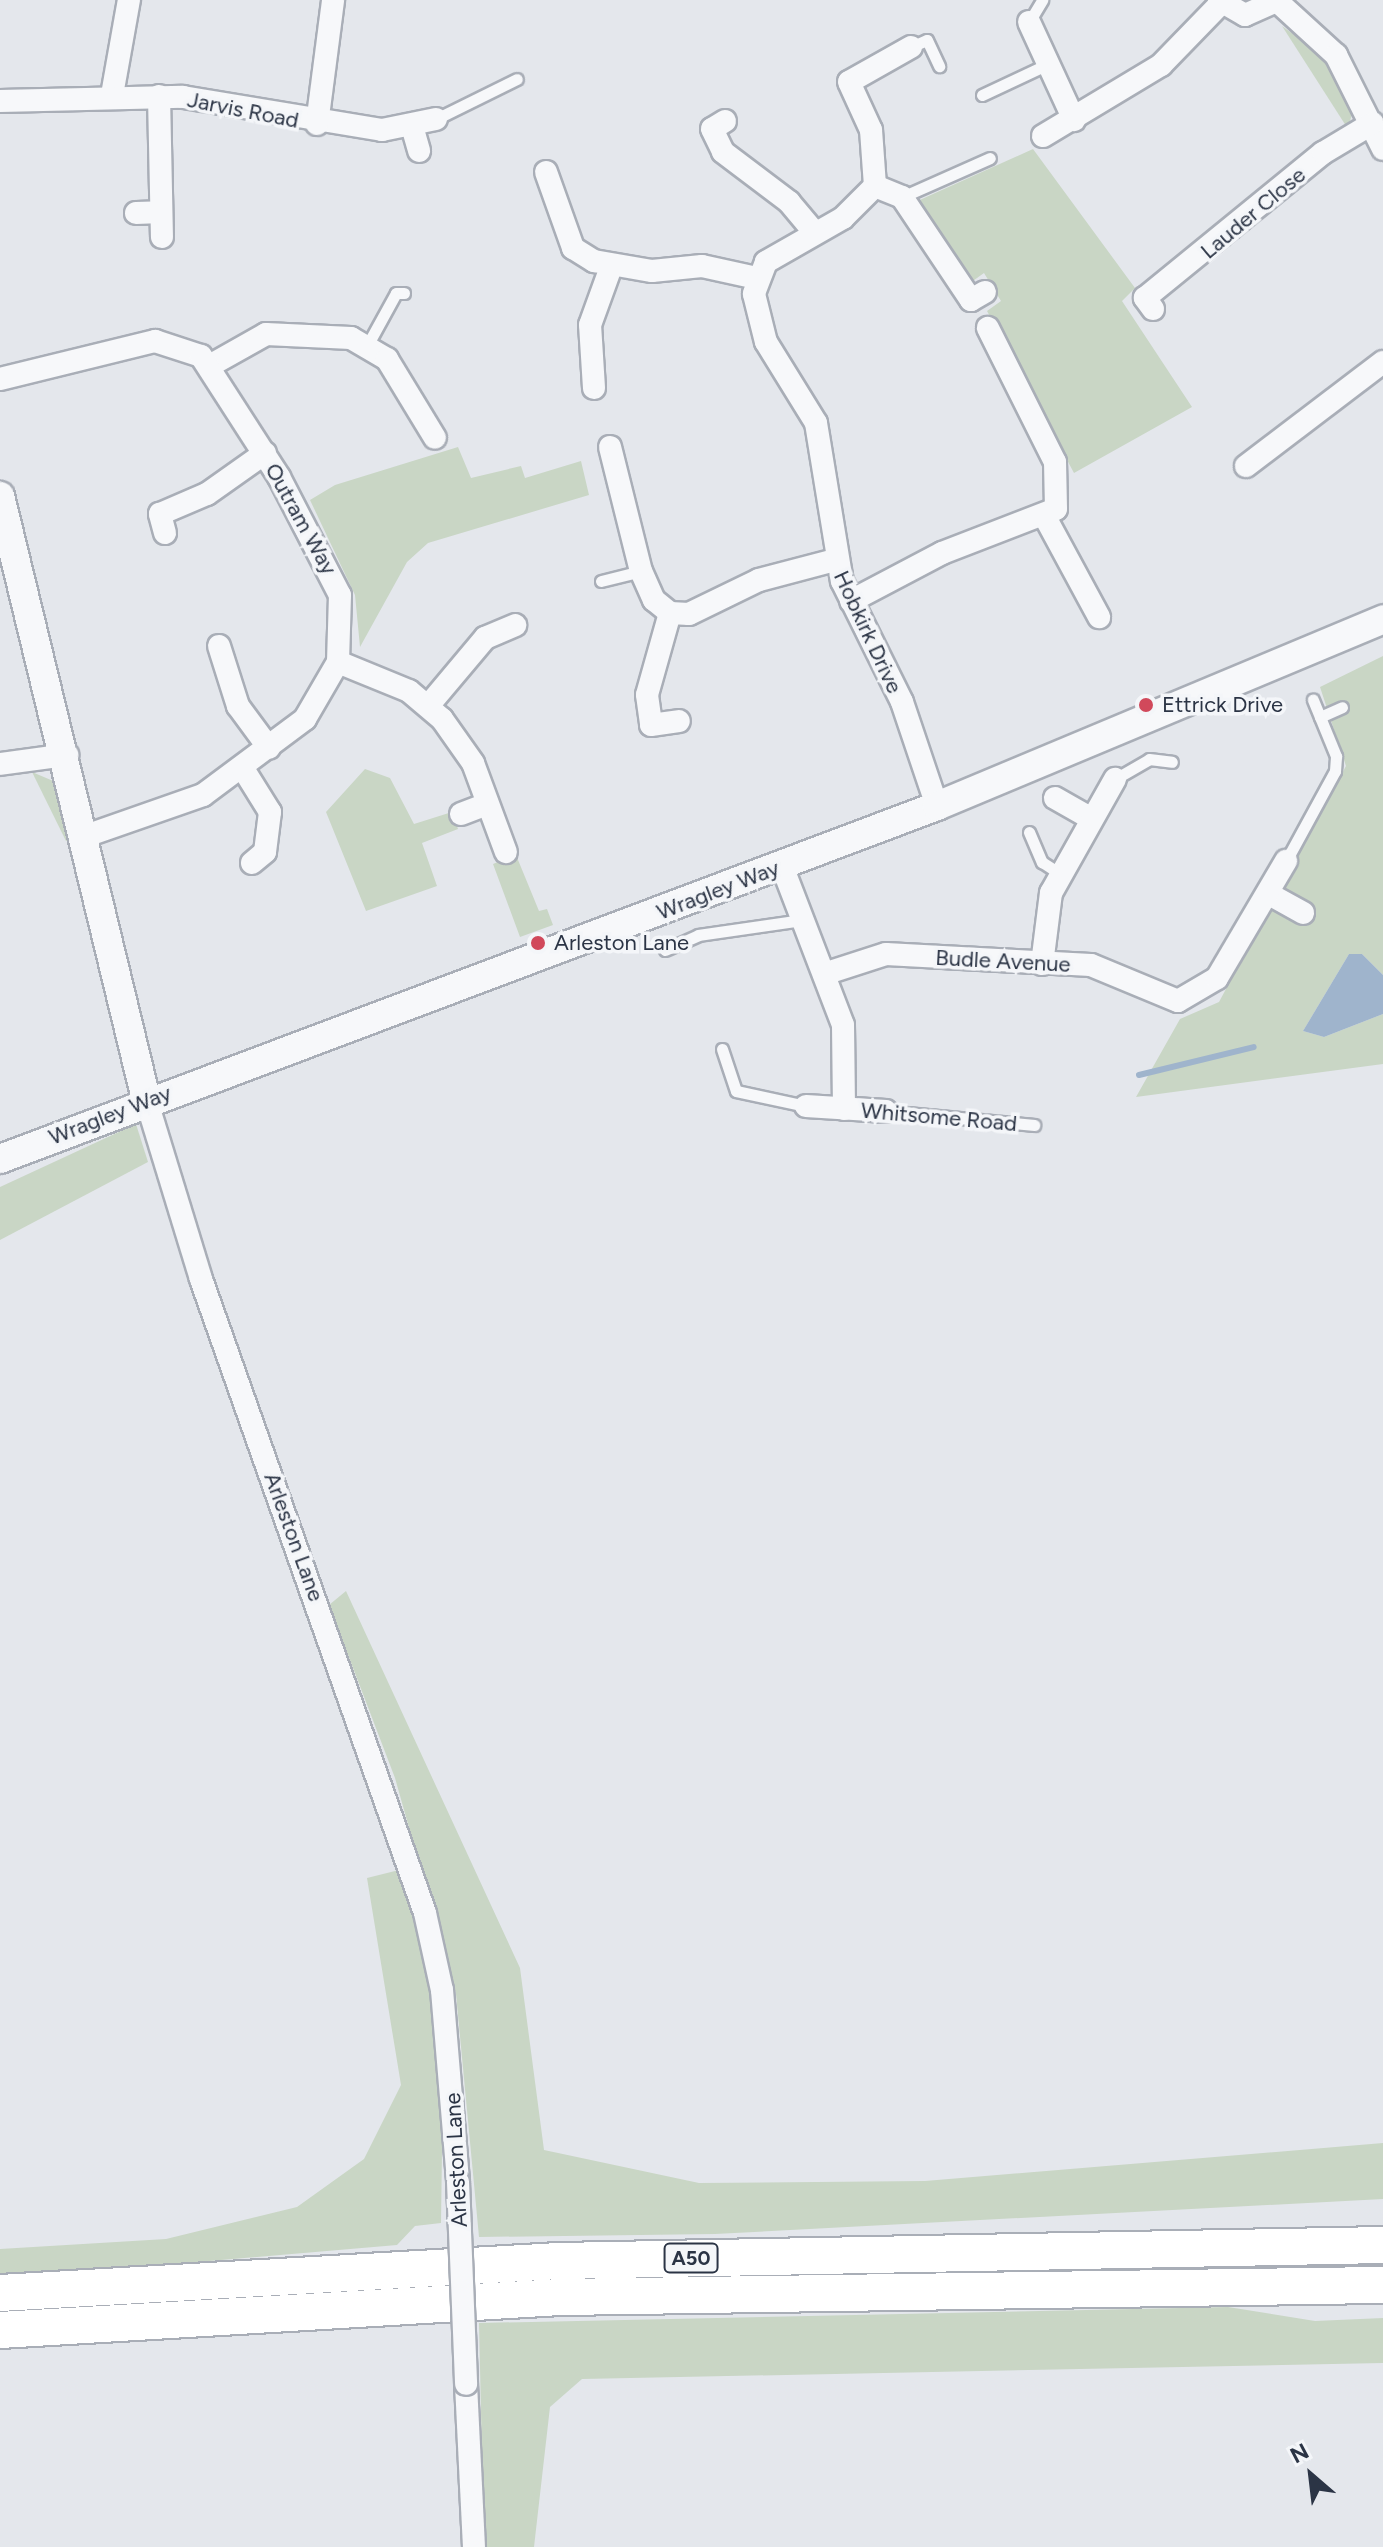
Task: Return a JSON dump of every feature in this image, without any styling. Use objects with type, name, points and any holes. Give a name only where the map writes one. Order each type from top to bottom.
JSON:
[{"type":"highway","name":"A50","points":[[0,2293],[559,2261],[1383,2245]]},
{"type":"highway","name":"A50","points":[[0,2330],[561,2297],[1383,2285]]},
{"type":"street","points":[[112,95],[129,0]]},
{"type":"street","points":[[317,124],[333,0]]},
{"type":"street","points":[[1043,136],[1161,65],[1220,2],[1245,15],[1278,1],[1336,55],[1373,123],[1383,149]]},
{"type":"street","points":[[1029,22],[1074,120]]},
{"type":"street","points":[[546,172],[573,248],[611,267],[702,266],[757,278],[781,249],[843,218],[875,186],[871,130],[840,85],[911,47]]},
{"type":"street","name":"Jarvis Road","points":[[0,101],[112,95],[159,96],[214,100],[317,124],[412,126],[436,119]]},
{"type":"street","points":[[159,96],[162,237]]},
{"type":"street","points":[[725,121],[712,129],[723,152],[789,202],[814,232]]},
{"type":"street","name":"Lauder Close","points":[[1153,309],[1145,298],[1323,153],[1373,123]]},
{"type":"street","points":[[412,126],[419,151]]},
{"type":"street","points":[[875,186],[902,197],[971,300],[985,292]]},
{"type":"street","points":[[136,213],[161,212]]},
{"type":"street","points":[[598,376],[590,325],[611,267]]},
{"type":"street","name":"Hobkirk Drive","points":[[757,278],[755,315],[810,409],[825,450],[835,560],[851,601],[902,702],[937,806]]},
{"type":"street","points":[[851,601],[942,553],[1045,517],[1061,496],[1059,474],[988,328]]},
{"type":"street","points":[[0,379],[155,341],[211,365],[266,334],[368,344],[405,382],[435,438]]},
{"type":"street","points":[[1246,466],[1383,362]]},
{"type":"street","name":"Outram Way","points":[[86,836],[175,809],[242,767],[269,748],[317,705],[338,662],[343,623],[334,578],[265,453],[211,365]]},
{"type":"street","points":[[610,447],[641,571],[654,600],[670,613],[689,614],[759,580],[835,560]]},
{"type":"street","name":"Outram Way","points":[[165,533],[160,514],[207,494],[265,453]]},
{"type":"street","name":"Arleston Lane","points":[[0,496],[6,545],[67,755],[146,1099],[201,1279],[425,1913],[442,1990],[458,2182],[474,2547]]},
{"type":"street","points":[[1045,517],[1099,617]]},
{"type":"street","points":[[670,613],[647,695],[651,725],[679,721]]},
{"type":"street","name":"Wragley Way","points":[[0,1159],[146,1099],[782,866],[937,806],[1383,619]]},
{"type":"street","points":[[428,706],[485,638],[515,625]]},
{"type":"street","points":[[219,646],[238,706],[269,748]]},
{"type":"street","points":[[338,662],[375,674],[428,706],[473,763],[506,852]]},
{"type":"street","points":[[0,764],[67,755]]},
{"type":"street","points":[[242,767],[270,812],[265,852],[252,863]]},
{"type":"street","points":[[1042,964],[1046,914],[1090,818],[1115,779]]},
{"type":"street","points":[[1055,798],[1090,818]]},
{"type":"street","points":[[461,814],[487,804]]},
{"type":"street","name":"Budle Avenue","points":[[824,974],[886,954],[1091,965],[1178,1001],[1217,978],[1286,861]]},
{"type":"street","name":"Whitsome Road","points":[[782,866],[843,1025],[844,1109]]},
{"type":"street","points":[[1269,894],[1303,913]]},
{"type":"street","name":"Whitsome Road","points":[[806,1106],[886,1111]]},
{"type":"lane","points":[[1029,22],[1042,0]]},
{"type":"lane","points":[[911,47],[927,40],[939,66]]},
{"type":"lane","points":[[982,95],[1048,64]]},
{"type":"lane","points":[[436,119],[517,79]]},
{"type":"lane","points":[[902,197],[990,158]]},
{"type":"lane","points":[[368,344],[396,293],[404,293]]},
{"type":"lane","points":[[601,581],[641,571]]},
{"type":"lane","points":[[1286,861],[1335,771],[1313,700]]},
{"type":"lane","points":[[1320,717],[1342,707]]},
{"type":"lane","points":[[1115,779],[1149,759],[1172,762]]},
{"type":"lane","points":[[1029,832],[1042,862],[1062,875]]},
{"type":"lane","points":[[665,950],[698,935],[802,920]]},
{"type":"lane","name":"Whitsome Road","points":[[722,1049],[736,1091],[806,1106]]},
{"type":"lane","name":"Whitsome Road","points":[[886,1111],[1034,1125]]},
{"type":"green space","points":[[1282,26],[1326,58],[1353,110],[1348,129]]},
{"type":"green space","points":[[1033,149],[1135,288],[1122,301],[1192,407],[1074,473],[987,311],[1001,301],[984,273],[970,283],[913,203]]},
{"type":"green space","points":[[458,447],[471,478],[521,466],[525,478],[581,461],[589,495],[428,543],[407,562],[360,647],[355,595],[310,500],[335,485]]},
{"type":"green space","points":[[1383,656],[1383,975],[1362,954],[1349,954],[1303,1031],[1324,1037],[1383,1014],[1383,1064],[1136,1097],[1180,1019],[1219,1002],[1346,766],[1320,687]]},
{"type":"green space","points":[[365,769],[390,778],[414,824],[452,812],[458,829],[422,843],[437,886],[366,911],[326,812]]},
{"type":"green space","points":[[32,772],[58,783],[74,839],[66,841]]},
{"type":"green space","points":[[516,855],[539,911],[547,909],[553,925],[520,937],[493,864]]},
{"type":"green space","points":[[136,1124],[148,1162],[0,1240],[0,1187]]},
{"type":"green space","points":[[346,1591],[520,1968],[544,2150],[699,2183],[925,2181],[1383,2143],[1383,2199],[715,2234],[479,2237],[456,1994],[395,1778],[329,1605]]},
{"type":"green space","points":[[403,1869],[433,1999],[443,2079],[441,2223],[415,2226],[397,2245],[0,2279],[0,2249],[166,2239],[297,2207],[364,2159],[401,2085],[367,1878]]},
{"type":"green space","points":[[1228,2307],[1315,2321],[1383,2318],[1383,2363],[582,2379],[550,2407],[534,2547],[484,2547],[479,2323]]},
{"type":"water","points":[[1349,954],[1362,954],[1383,975],[1383,1014],[1324,1037],[1303,1031]]},
{"type":"waterway","points":[[1139,1075],[1254,1047]]},
{"type":"place","name":"Ettrick Drive","points":[[1146,705]]},
{"type":"place","name":"Arleston Lane","points":[[538,943]]}]
